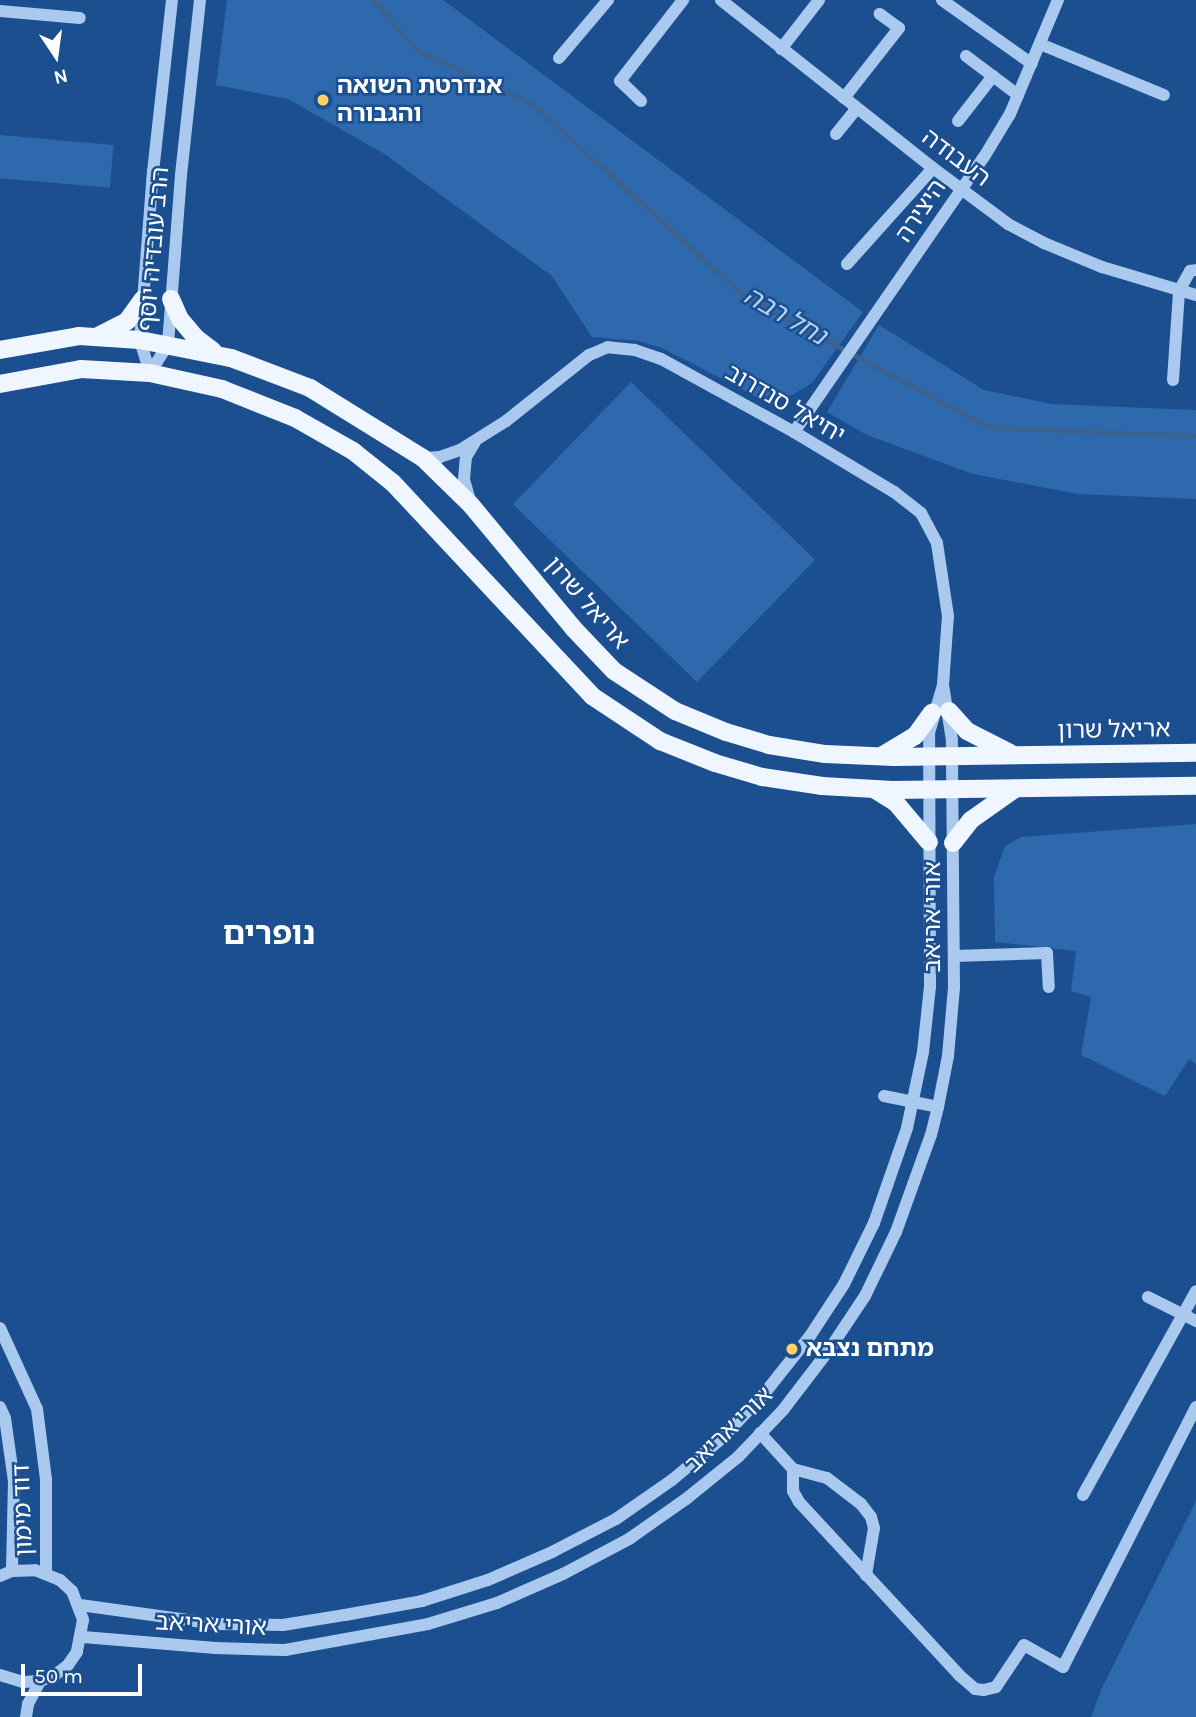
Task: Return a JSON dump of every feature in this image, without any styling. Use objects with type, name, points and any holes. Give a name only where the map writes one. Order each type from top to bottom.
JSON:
[{"type":"main road","points":[[95,337],[127,321],[143,299]]},
{"type":"main road","points":[[171,299],[180,319],[196,338],[218,355]]},
{"type":"main road","name":"אריאל שרון","points":[[0,350],[79,336],[139,340],[218,355],[273,371],[310,388],[423,458],[471,505],[573,629],[608,665],[675,711],[726,732],[769,745],[825,754],[879,757],[1196,754]]},
{"type":"main road","points":[[0,384],[81,369],[150,373],[261,402],[353,451],[433,522],[592,696],[660,741],[715,763],[762,777],[822,786],[874,789],[1196,786]]},
{"type":"main road","points":[[879,757],[915,736],[941,712],[974,736],[1016,756]]},
{"type":"main road","points":[[874,789],[896,803],[929,842]]},
{"type":"main road","points":[[953,843],[971,820],[1014,789]]},
{"type":"street","name":"הרב עובדיה יוסף","points":[[150,373],[139,340],[153,172],[172,0]]},
{"type":"street","name":"הרב עובדיה יוסף","points":[[150,373],[168,344],[181,175],[200,0]]},
{"type":"street","points":[[559,58],[608,0]]},
{"type":"street","points":[[641,101],[620,81],[683,0]]},
{"type":"street","name":"העבודה","points":[[722,0],[933,168],[1009,224],[1044,243],[1102,267],[1196,295]]},
{"type":"street","points":[[781,48],[819,0]]},
{"type":"street","points":[[942,0],[1031,65]]},
{"type":"street","name":"היצירה","points":[[794,432],[962,189],[1010,114],[1058,0]]},
{"type":"street","points":[[0,10],[80,18]]},
{"type":"street","points":[[844,98],[899,28],[880,14]]},
{"type":"street","points":[[1041,44],[1164,95]]},
{"type":"street","points":[[966,55],[1018,95]]},
{"type":"street","points":[[958,121],[993,76]]},
{"type":"street","points":[[836,134],[857,108]]},
{"type":"street","points":[[847,264],[933,168]]},
{"type":"street","points":[[1173,380],[1179,291],[1190,271],[1196,270]]},
{"type":"street","name":"יחיאל סנדרוב","points":[[423,458],[440,457],[475,442],[506,421],[589,355],[608,347],[635,350],[661,359],[794,432],[894,492],[921,513],[937,544],[948,616],[941,712],[928,757]]},
{"type":"street","points":[[471,505],[464,479],[466,457],[475,442]]},
{"type":"street","name":"יחיאל סנדרוב","points":[[941,712],[953,756],[953,790]]},
{"type":"street","name":"אורי אריאב","points":[[80,1605],[217,1624],[283,1625],[422,1601],[488,1580],[552,1552],[616,1519],[672,1480],[721,1439],[764,1394],[810,1336],[844,1284],[874,1223],[915,1102],[930,987],[928,757]]},
{"type":"street","name":"אורי אריאב","points":[[83,1637],[216,1648],[285,1650],[428,1624],[496,1603],[563,1574],[629,1539],[686,1499],[737,1457],[829,1350],[865,1296],[896,1232],[931,1135],[948,1056],[954,956],[953,790]]},
{"type":"street","points":[[954,956],[1047,953],[1049,987]]},
{"type":"street","points":[[884,1096],[938,1107]]},
{"type":"street","points":[[1083,1495],[1196,1291]]},
{"type":"street","points":[[1148,1297],[1196,1321]]},
{"type":"street","name":"דוד מימון","points":[[0,1328],[37,1409],[47,1479],[46,1572]]},
{"type":"street","name":"דוד מימון","points":[[0,1407],[5,1418],[14,1481],[6,1574]]},
{"type":"street","points":[[793,1469],[793,1491],[799,1503],[975,1689],[984,1690],[996,1686],[1024,1645],[1063,1667],[1196,1407]]},
{"type":"street","points":[[760,1433],[793,1469],[827,1478],[861,1504],[871,1517],[874,1528],[866,1575]]},
{"type":"street","points":[[0,1675],[23,1682],[40,1681],[68,1665],[83,1637],[80,1605],[66,1585],[46,1572],[6,1574]]},
{"type":"street","points":[[26,1717],[28,1704],[40,1681]]},
{"type":"shaded area","points":[[227,0],[443,0],[863,312],[812,383],[792,395],[775,400],[759,398],[662,348],[639,341],[592,337],[552,276],[386,155],[288,99],[216,85]]},
{"type":"shaded area","points":[[0,135],[114,145],[110,188],[0,178]]},
{"type":"shaded area","points":[[879,325],[984,390],[1052,404],[1196,410],[1196,499],[1078,494],[973,474],[867,435],[827,412]]},
{"type":"shaded area","points":[[631,382],[815,560],[697,682],[513,504]]},
{"type":"shaded area","points":[[1196,824],[1196,1064],[1189,1059],[1165,1096],[1081,1055],[1091,997],[1071,991],[1076,951],[995,942],[994,877],[1005,846],[1021,837]]},
{"type":"shaded area","points":[[1196,1501],[1196,1717],[1091,1717],[1101,1690]]},
{"type":"waterway","name":"נחל רבה","points":[[373,0],[417,50],[531,103],[746,297],[988,427],[1196,436]]},
{"type":"place","name":"אנדרטת השואה והגבורה","points":[[323,100]]},
{"type":"place","name":"מתחם נצבא","points":[[792,1349]]},
{"type":"district","name":"נופרים","points":[[269,934]]}]
